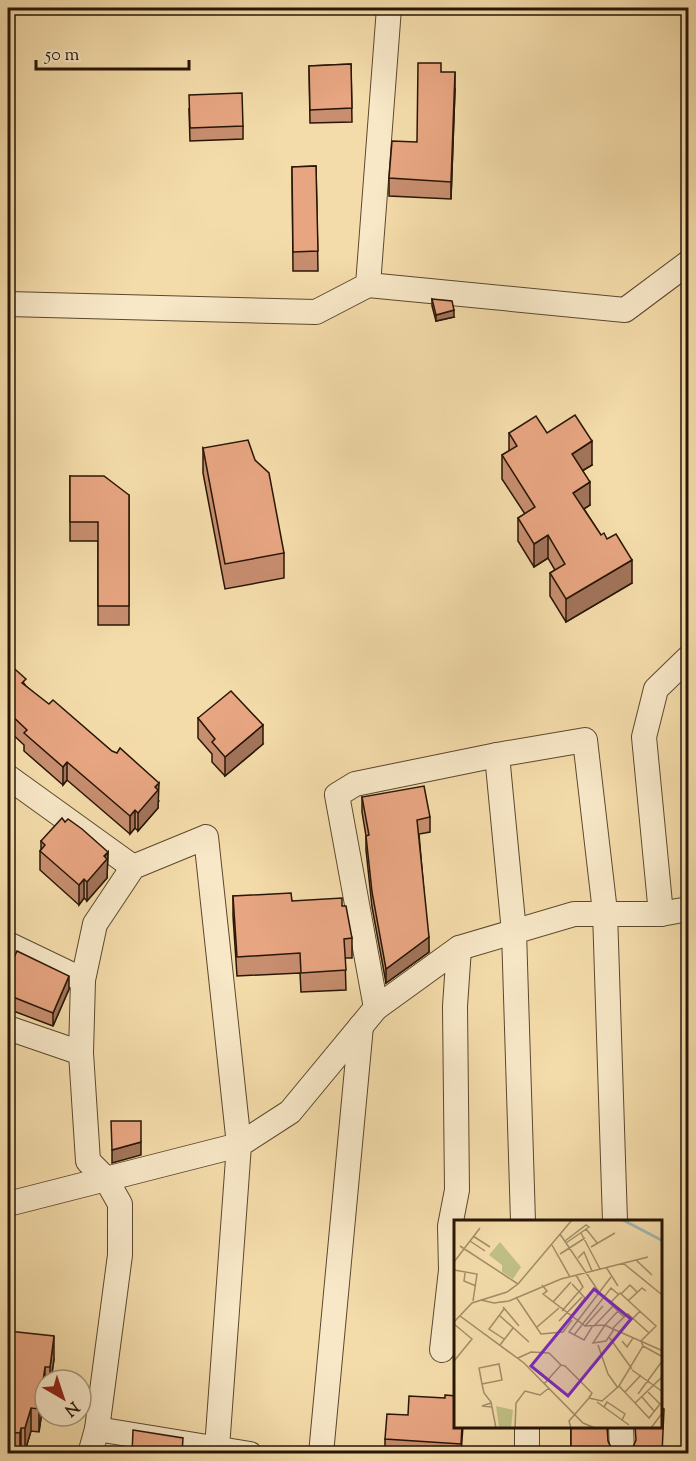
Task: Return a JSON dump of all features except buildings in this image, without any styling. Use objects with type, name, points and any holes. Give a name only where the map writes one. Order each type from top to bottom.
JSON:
[{"type":"street","points":[[368,285],[389,8]]},
{"type":"street","points":[[8,304],[316,312],[368,285],[625,310],[688,263]]},
{"type":"street","points":[[661,914],[644,737],[656,689],[688,658]]},
{"type":"street","points":[[321,1454],[368,1017],[338,795],[355,784],[497,755],[585,740],[605,912],[615,1220]]},
{"type":"street","points":[[497,755],[514,932],[523,1220]]},
{"type":"street","points":[[8,777],[133,867]]},
{"type":"street","points":[[90,1454],[97,1429],[120,1255],[120,1204],[106,1179],[88,1161],[81,1053],[83,980],[95,924],[133,867],[206,837],[239,1145],[216,1448]]},
{"type":"street","points":[[8,1204],[239,1145],[290,1112],[368,1017],[459,948],[574,914],[605,912],[661,914],[688,909]]},
{"type":"street","points":[[8,944],[83,980]]},
{"type":"street","points":[[442,1350],[451,1270],[450,1226],[457,1190],[455,1006],[459,948]]},
{"type":"street","points":[[8,1028],[81,1053]]},
{"type":"street","points":[[527,1428],[527,1454]]},
{"type":"street","points":[[621,1428],[622,1454]]},
{"type":"street","points":[[97,1429],[250,1454]]}]
